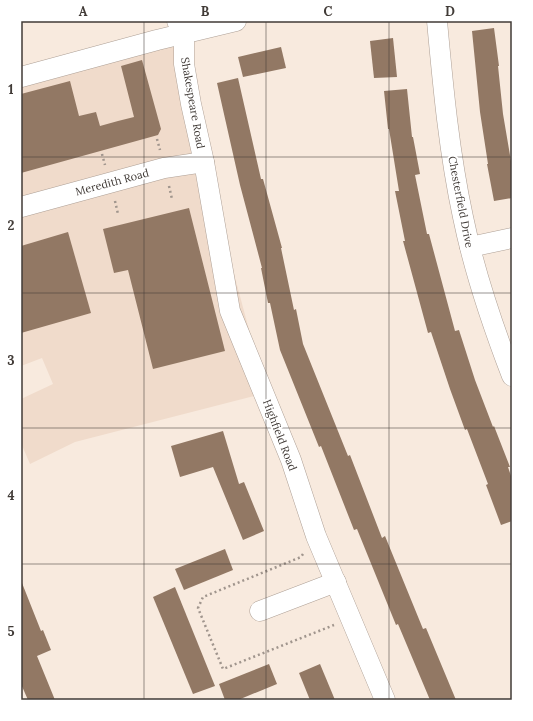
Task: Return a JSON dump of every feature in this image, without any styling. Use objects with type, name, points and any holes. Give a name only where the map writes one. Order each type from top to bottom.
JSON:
[{"type":"street","points":[[21,77],[157,40],[180,27],[236,21]]},
{"type":"street","name":"Chesterfield Drive","points":[[437,21],[448,128],[457,186],[470,247],[484,299],[512,376]]},
{"type":"street","name":"Shakespeare Road","points":[[180,27],[184,64],[191,104],[204,162]]},
{"type":"street","name":"Meredith Road","points":[[21,207],[164,168],[204,162]]},
{"type":"street","name":"Highfield Road","points":[[204,162],[230,312],[291,460],[316,536],[385,700]]},
{"type":"street","points":[[470,247],[512,238]]},
{"type":"street","points":[[260,611],[336,582]]},
{"type":"path","points":[[157,139],[161,155]]},
{"type":"path","points":[[102,154],[106,170]]},
{"type":"path","points":[[168,182],[172,199]]},
{"type":"path","points":[[113,196],[118,214]]},
{"type":"shaded area","points":[[184,34],[204,162],[266,393],[75,442],[30,464],[21,443],[21,399],[53,384],[42,358],[21,366],[21,74]]},
{"type":"building","points":[[494,28],[503,114],[512,167],[512,198],[494,201],[480,112],[472,31]]},
{"type":"building","points":[[393,38],[397,77],[374,78],[370,41]]},
{"type":"building","points":[[281,47],[286,68],[243,77],[238,57]]},
{"type":"building","points":[[142,60],[161,129],[158,135],[21,173],[21,94],[70,81],[79,116],[96,112],[100,126],[134,117],[121,66]]},
{"type":"building","points":[[238,78],[261,179],[263,179],[282,248],[294,310],[296,309],[303,344],[348,456],[350,455],[382,538],[385,536],[423,629],[426,628],[456,700],[430,700],[398,624],[396,625],[357,529],[354,530],[321,446],[319,447],[280,350],[270,303],[268,303],[262,268],[240,185],[217,83]]},
{"type":"building","points":[[407,89],[412,137],[420,174],[415,175],[427,234],[429,234],[455,331],[459,330],[475,380],[510,467],[508,467],[512,479],[512,521],[501,525],[486,485],[488,484],[467,429],[465,430],[431,332],[428,333],[403,241],[405,241],[395,191],[399,191],[388,129],[384,91]]},
{"type":"building","points":[[189,208],[225,351],[153,369],[128,270],[114,273],[103,229]]},
{"type":"building","points":[[68,232],[91,313],[21,333],[21,246]]},
{"type":"building","points":[[223,431],[239,484],[244,482],[264,531],[243,540],[213,467],[180,477],[171,446]]},
{"type":"building","points":[[225,549],[233,570],[184,590],[175,569]]},
{"type":"building","points":[[21,583],[41,631],[43,630],[51,650],[37,656],[55,700],[28,700],[21,684]]},
{"type":"building","points":[[175,587],[215,686],[193,694],[153,597]]},
{"type":"building","points":[[269,664],[277,684],[238,700],[225,700],[219,684]]},
{"type":"building","points":[[320,664],[335,700],[310,700],[299,673]]}]
